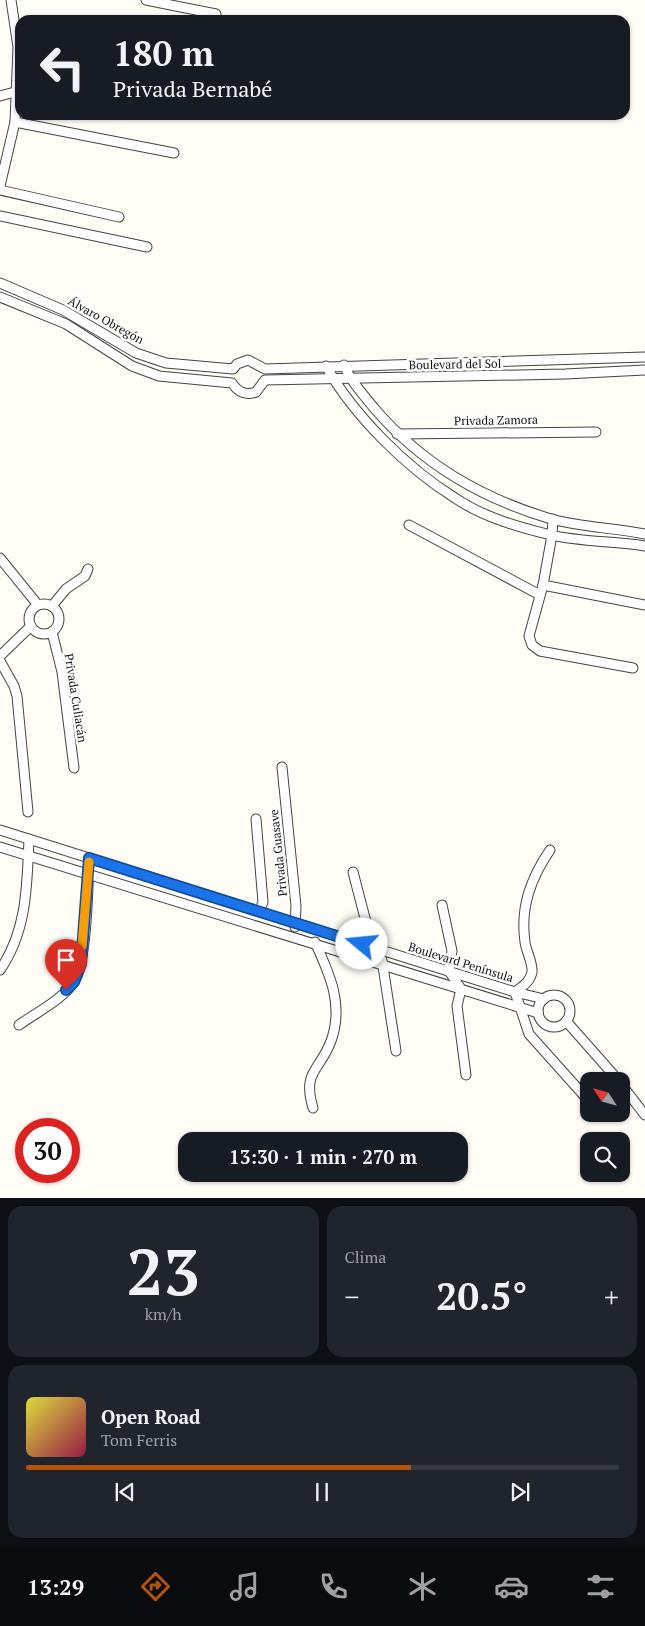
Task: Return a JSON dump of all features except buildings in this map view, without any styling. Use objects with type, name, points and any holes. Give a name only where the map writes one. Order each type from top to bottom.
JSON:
[{"type":"street","points":[[11,0],[15,24]]},
{"type":"street","points":[[146,0],[216,14]]},
{"type":"street","points":[[0,96],[15,92],[15,122],[0,188],[119,217]]},
{"type":"street","points":[[15,122],[174,153]]},
{"type":"street","points":[[0,216],[147,247]]},
{"type":"street","name":"Álvaro Obregón","points":[[0,283],[63,310],[136,352],[166,364],[233,369],[237,364],[248,360],[265,369]]},
{"type":"street","name":"Álvaro Obregón","points":[[0,297],[66,324],[132,366],[159,376],[232,383],[241,392],[251,394],[260,389],[265,380]]},
{"type":"street","name":"Boulevard del Sol","points":[[265,369],[344,365],[645,357]]},
{"type":"street","points":[[344,365],[350,379],[397,434],[430,462],[468,486],[506,503],[553,519],[645,534]]},
{"type":"street","points":[[326,366],[334,379],[380,437],[456,499],[500,520],[552,535],[645,546]]},
{"type":"street","name":"Boulevard del Sol","points":[[265,380],[565,374],[645,370]]},
{"type":"street","name":"Privada Zamora","points":[[397,434],[596,432]]},
{"type":"street","points":[[553,519],[543,585],[529,636],[532,645],[540,651],[633,668]]},
{"type":"street","points":[[409,525],[540,595]]},
{"type":"street","points":[[0,558],[38,605]]},
{"type":"street","points":[[52,606],[66,589],[85,576],[88,569]]},
{"type":"street","points":[[543,585],[645,605]]},
{"type":"street","points":[[47,604],[52,606],[60,618],[56,628],[52,632],[38,633],[31,626],[29,617],[38,605],[47,604]]},
{"type":"street","points":[[0,656],[31,626]]},
{"type":"street","name":"Privada Culiacán","points":[[52,632],[62,672],[74,768]]},
{"type":"street","points":[[0,661],[14,686],[17,696],[28,812]]},
{"type":"street","name":"Privada Guasave","points":[[282,767],[296,906],[294,937]]},
{"type":"street","points":[[256,819],[263,902],[260,912]]},
{"type":"street","name":"Boulevard Península","points":[[0,830],[515,992],[544,998]]},
{"type":"street","points":[[0,970],[18,937],[24,917],[28,839]]},
{"type":"street","name":"Boulevard Península","points":[[0,847],[538,1013]]},
{"type":"street","points":[[550,850],[533,877],[524,911],[525,944],[532,969],[530,981],[515,992],[529,1034],[580,1091]]},
{"type":"street","points":[[19,1025],[58,998],[74,982],[81,964],[89,858]]},
{"type":"street","points":[[353,872],[366,922],[359,957]]},
{"type":"street","points":[[442,905],[452,951],[449,971],[461,989],[457,1006],[466,1075]]},
{"type":"street","points":[[308,928],[334,984],[337,1004],[336,1020],[330,1042],[309,1083],[313,1108]]},
{"type":"street","points":[[377,949],[384,965],[396,1051]]},
{"type":"street","points":[[554,995],[567,1002],[570,1012],[566,1021],[557,1026],[547,1025],[540,1018],[538,1013],[540,1002],[544,998],[554,995]]},
{"type":"street","points":[[566,1021],[611,1072]]},
{"type":"street","points":[[630,1095],[645,1114]]},
{"type":"slow traffic","points":[[82,946],[89,862]]},
{"type":"route","points":[[66,990],[74,982],[81,964],[89,858],[362,944]]}]
